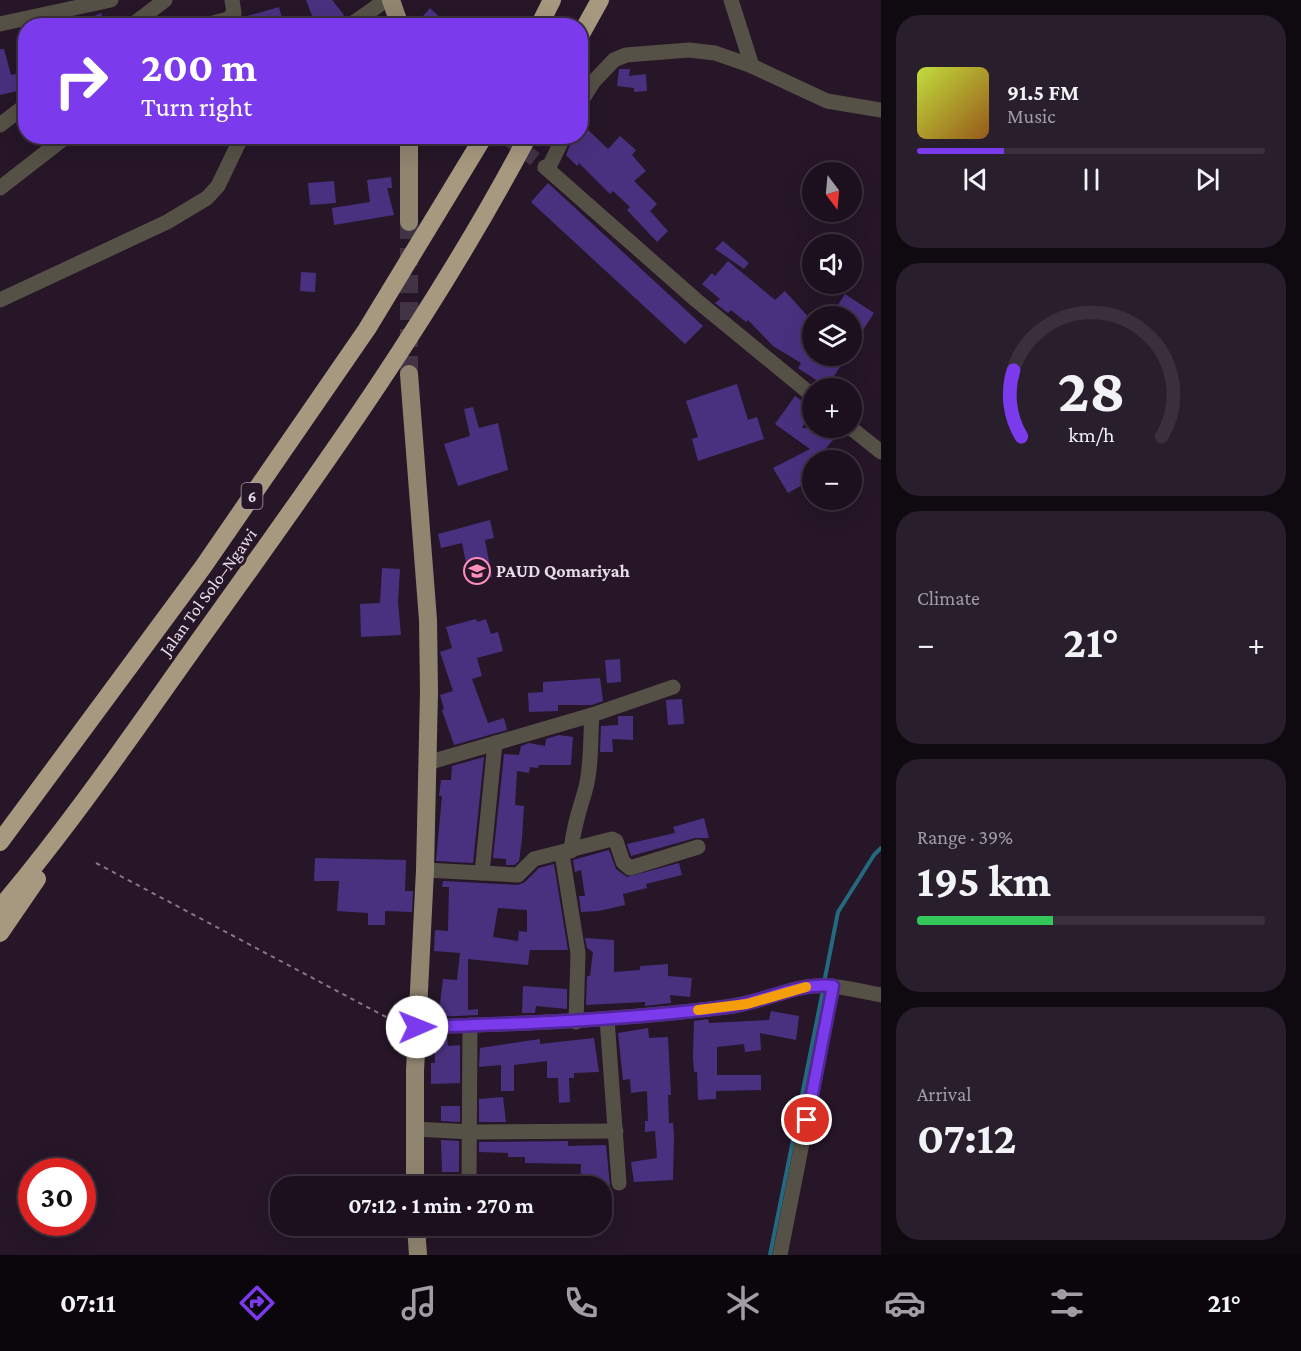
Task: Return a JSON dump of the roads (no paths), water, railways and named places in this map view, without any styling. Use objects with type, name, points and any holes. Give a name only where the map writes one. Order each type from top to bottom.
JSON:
[{"type":"highway","points":[[543,18],[552,0]]},
{"type":"highway","points":[[588,22],[600,0]]},
{"type":"highway","name":"Jalan Tol Solo–Ngawi","points":[[0,842],[203,567],[348,357],[479,144]]},
{"type":"highway","name":"Jalan Tol Solo–Ngawi","points":[[0,908],[116,757],[302,497],[426,311],[523,144]]},
{"type":"highway","points":[[0,933],[116,757]]},
{"type":"main road","points":[[389,0],[397,18]]},
{"type":"main road","points":[[409,144],[409,222]]},
{"type":"main road","points":[[409,374],[428,620],[425,870],[417,1027],[415,1176]]},
{"type":"main road","points":[[417,1236],[418,1255]]},
{"type":"street","points":[[28,18],[111,0]]},
{"type":"street","points":[[141,18],[165,0]]},
{"type":"street","points":[[229,18],[234,13],[232,0]]},
{"type":"street","points":[[361,18],[389,0]]},
{"type":"street","points":[[730,0],[752,66]]},
{"type":"street","points":[[0,24],[18,20]]},
{"type":"street","points":[[588,92],[604,69],[614,60],[626,55],[689,50],[715,53],[752,66],[827,101],[881,110]]},
{"type":"street","points":[[0,125],[18,111]]},
{"type":"street","points":[[0,188],[58,144]]},
{"type":"street","points":[[0,300],[167,222],[207,198],[218,186],[239,144]]},
{"type":"street","points":[[560,144],[547,168],[696,300],[802,387]]},
{"type":"street","points":[[862,437],[881,452]]},
{"type":"street","points":[[427,763],[592,715],[674,687]]},
{"type":"street","points":[[576,1022],[578,953],[566,852],[577,810],[585,791],[592,715]]},
{"type":"street","points":[[482,873],[495,743]]},
{"type":"street","points":[[425,870],[518,875],[534,859],[612,839],[616,841],[623,862],[630,868],[698,847]]},
{"type":"street","points":[[417,1027],[607,1019],[747,1004],[801,988],[830,986],[881,994]]},
{"type":"street","points":[[780,1255],[830,986]]},
{"type":"street","points":[[607,1019],[619,1183]]},
{"type":"street","points":[[469,1176],[470,1025]]},
{"type":"street","points":[[415,1129],[471,1132],[616,1131]]},
{"type":"waterway","points":[[824,983],[838,912],[874,855],[881,848]]},
{"type":"waterway","points":[[770,1255],[823,990]]},
{"type":"tunnel","points":[[515,144],[545,167]]},
{"type":"tunnel","points":[[409,222],[409,374]]},
{"type":"place","name":"PAUD Qomariyah","points":[[477,571]]}]
